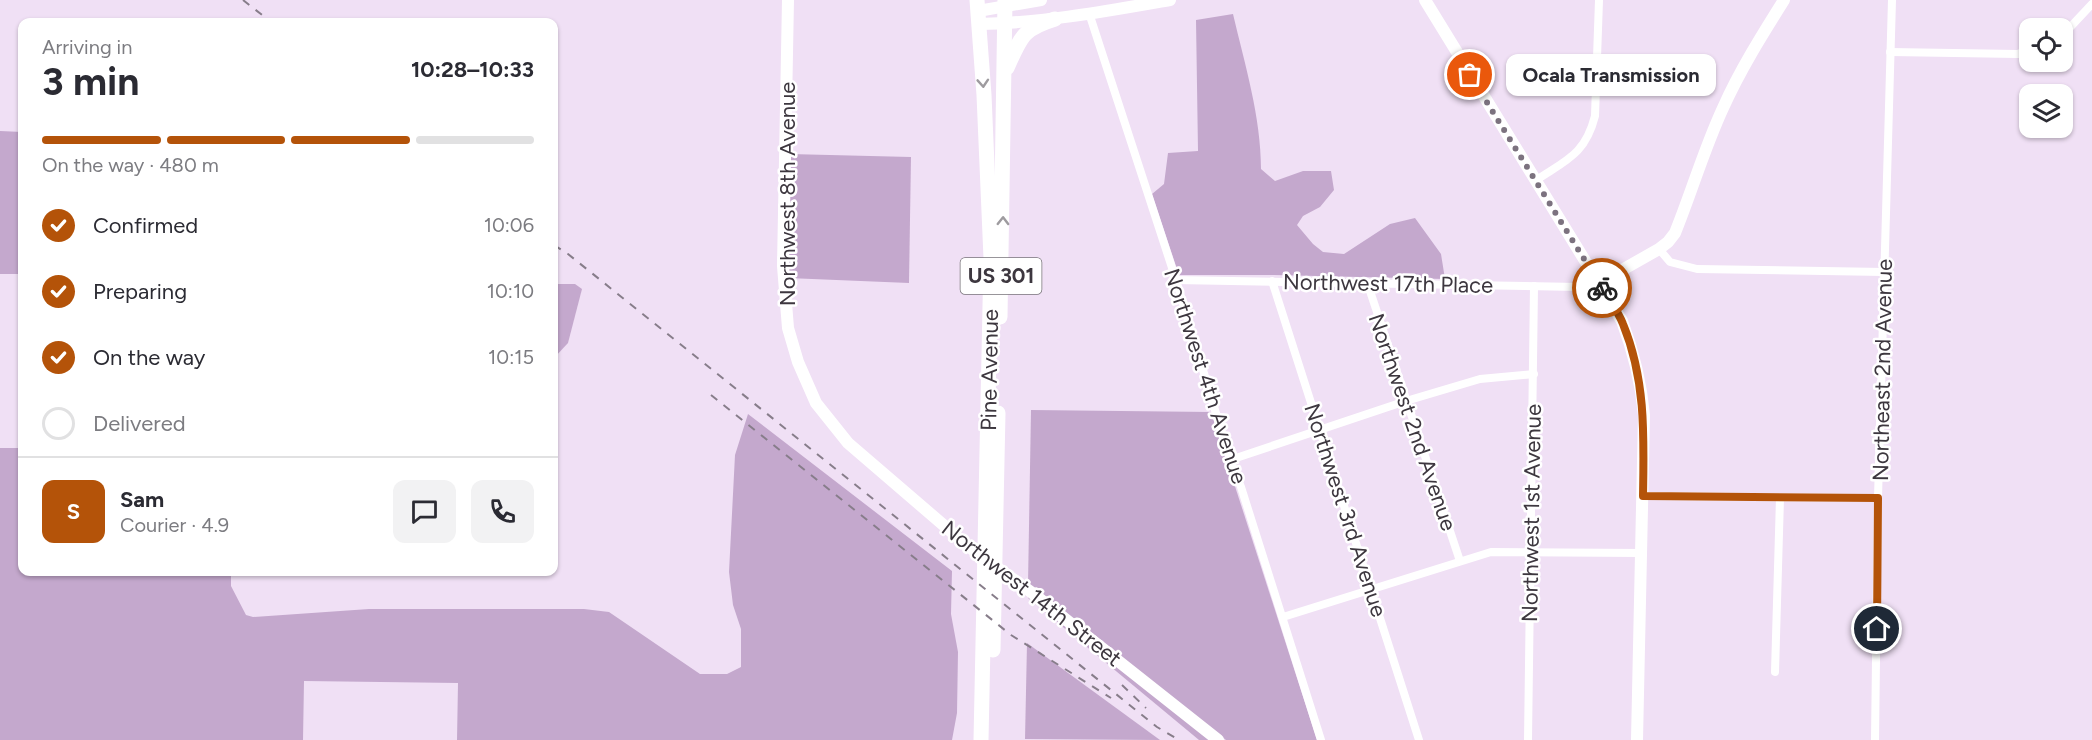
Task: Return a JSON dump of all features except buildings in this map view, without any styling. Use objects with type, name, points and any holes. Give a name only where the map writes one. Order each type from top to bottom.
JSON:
[{"type":"highway","name":"Pine Avenue","points":[[981,740],[987,651],[990,548],[996,178],[1005,73],[1005,4]]},
{"type":"highway","name":"Pine Avenue","points":[[978,12],[996,178]]},
{"type":"highway","points":[[1005,73],[1019,41],[1027,31],[1037,24],[1055,19]]},
{"type":"highway","name":"Pine Avenue","points":[[987,651],[991,740]]},
{"type":"street","name":"Northwest 8th Avenue","points":[[788,0],[783,266],[788,328],[798,362],[816,403],[848,443]]},
{"type":"street","points":[[978,12],[1005,4],[1041,0]]},
{"type":"street","points":[[978,12],[1006,24],[1055,19],[1170,0]]},
{"type":"street","points":[[1425,0],[1622,321],[1633,351],[1641,387],[1644,416],[1637,740]]},
{"type":"street","points":[[1535,181],[1581,149],[1590,134],[1595,116],[1599,0]]},
{"type":"street","points":[[1599,283],[1659,249],[1675,233],[1723,107],[1756,44],[1784,0]]},
{"type":"street","name":"Northeast 2nd Avenue","points":[[1875,740],[1878,498],[1892,0]]},
{"type":"street","points":[[2073,24],[2092,4]]},
{"type":"street","name":"Northwest 4th Avenue","points":[[1089,13],[1321,740]]},
{"type":"street","points":[[1890,52],[2019,54]]},
{"type":"street","points":[[1659,249],[1670,262],[1697,269],[1884,272]]},
{"type":"street","name":"Northwest 17th Place","points":[[1176,280],[1578,287],[1599,283]]},
{"type":"street","name":"Northwest 3rd Avenue","points":[[1272,281],[1419,740]]},
{"type":"street","name":"Northwest 2nd Avenue","points":[[1366,282],[1460,561]]},
{"type":"street","name":"Northwest 1st Avenue","points":[[1528,740],[1534,286]]},
{"type":"street","points":[[1230,460],[1406,401],[1480,380],[1533,374]]},
{"type":"street","name":"Northwest 14th Street","points":[[848,443],[969,547],[1031,592],[1218,740]]},
{"type":"street","points":[[1643,496],[1878,498]]},
{"type":"street","points":[[1775,672],[1780,498]]},
{"type":"street","points":[[1283,616],[1491,552],[1642,553]]},
{"type":"shaded area","points":[[1233,14],[1255,111],[1261,169],[1275,181],[1303,171],[1331,171],[1334,190],[1320,207],[1303,216],[1297,225],[1323,252],[1344,254],[1390,224],[1415,218],[1441,254],[1445,279],[1179,275],[1152,194],[1164,184],[1168,153],[1198,151],[1196,20]]},
{"type":"shaded area","points":[[0,131],[18,132],[18,274],[0,274]]},
{"type":"shaded area","points":[[789,154],[911,157],[909,283],[788,278]]},
{"type":"shaded area","points":[[558,284],[575,284],[582,289],[568,343],[558,354]]},
{"type":"shaded area","points":[[1031,410],[1211,412],[1317,740],[1226,740],[1028,584]]},
{"type":"shaded area","points":[[748,414],[952,571],[951,614],[958,652],[957,713],[952,740],[457,740],[458,683],[304,681],[303,740],[0,740],[0,448],[18,448],[18,576],[231,576],[231,586],[246,615],[253,617],[369,609],[584,609],[609,612],[700,674],[727,674],[741,667],[741,629],[733,605],[729,572],[735,455]]},
{"type":"shaded area","points":[[1028,595],[1211,740],[1199,740],[1028,598]]},
{"type":"shaded area","points":[[1027,643],[1160,740],[1025,739]]},
{"type":"railway","points":[[243,0],[266,18]]},
{"type":"railway","points":[[558,248],[1157,727],[1179,740]]},
{"type":"railway","points":[[711,395],[1011,635],[1111,698]]},
{"type":"railway","points":[[1122,685],[1146,708]]},
{"type":"way so far","points":[[1470,75],[1602,288]]},
{"type":"place","name":"Ocala Transmission","points":[[1470,75]]},
{"type":"route","points":[[1602,288],[1622,321],[1633,351],[1641,387],[1644,416],[1643,496],[1878,498],[1877,629]]}]
